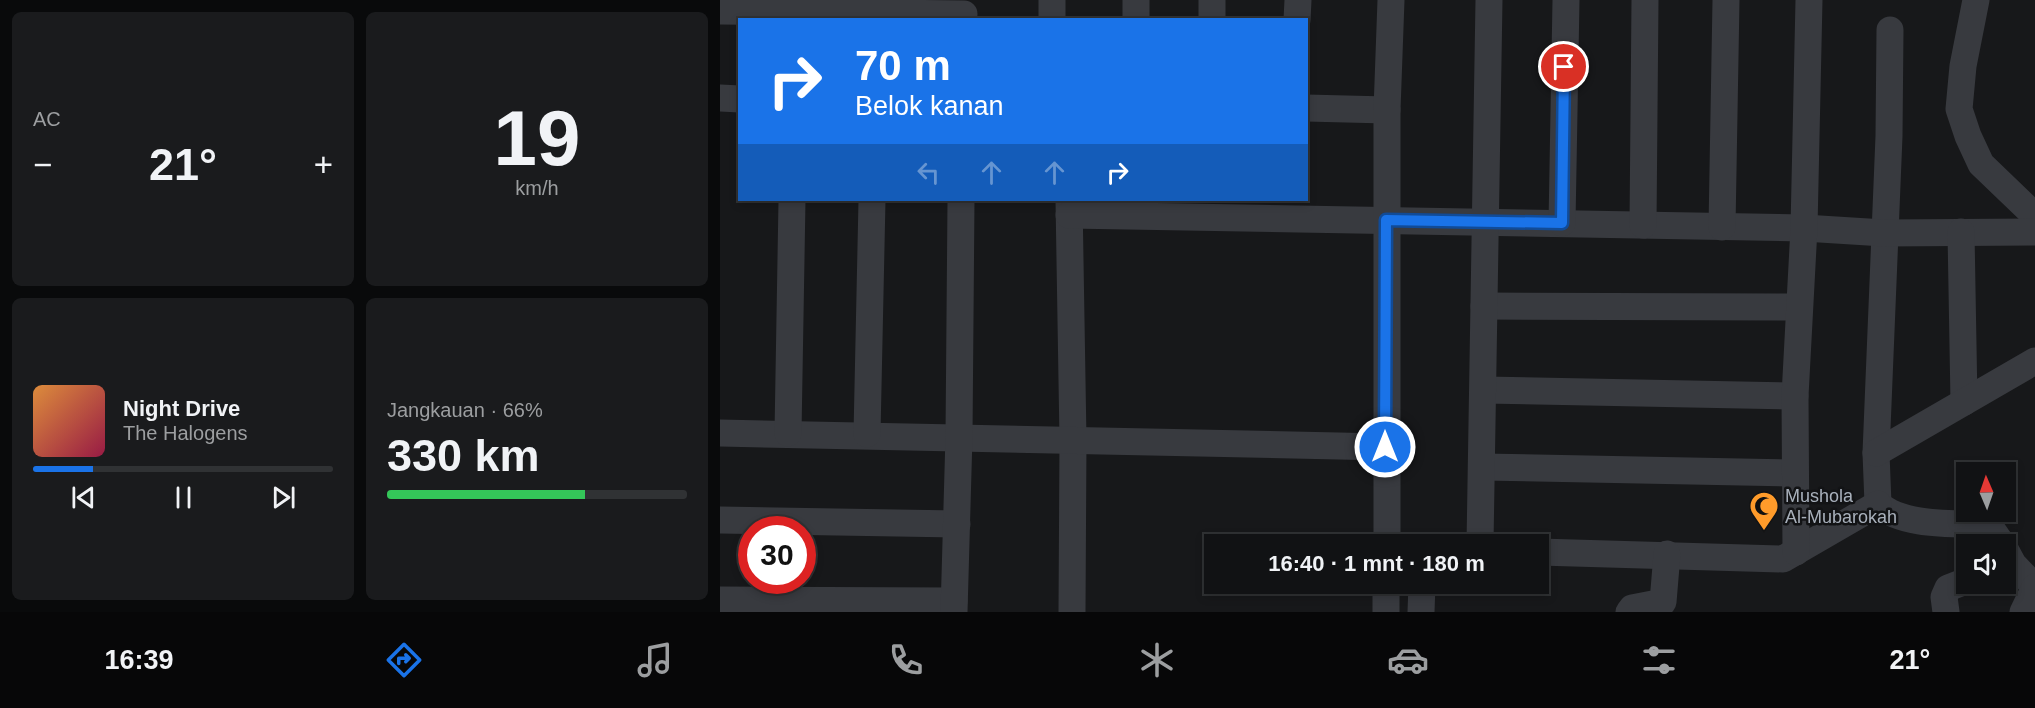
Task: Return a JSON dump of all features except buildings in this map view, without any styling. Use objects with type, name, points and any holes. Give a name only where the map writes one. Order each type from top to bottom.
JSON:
[{"type":"street","points":[[1052,0],[1052,18]]},
{"type":"street","points":[[1136,0],[1136,18]]},
{"type":"street","points":[[1212,0],[1212,18]]},
{"type":"street","points":[[1297,18],[1298,0]]},
{"type":"street","points":[[1387,534],[1386,220],[1391,0]]},
{"type":"street","points":[[1480,534],[1489,0]]},
{"type":"street","points":[[1562,223],[1566,0]]},
{"type":"street","points":[[1643,225],[1645,0]]},
{"type":"street","points":[[1722,227],[1726,0]]},
{"type":"street","points":[[1796,552],[1795,396],[1804,228],[1809,0]]},
{"type":"street","points":[[1976,0],[1963,66],[1959,109],[1968,136],[1982,164],[2030,220]]},
{"type":"street","points":[[720,11],[964,11]]},
{"type":"street","points":[[1890,30],[1889,136],[1876,453],[1878,504],[1899,517],[1989,525],[1994,534]]},
{"type":"street","points":[[720,98],[738,99]]},
{"type":"street","points":[[1308,108],[1387,110]]},
{"type":"street","points":[[788,434],[792,201]]},
{"type":"street","points":[[867,434],[872,201]]},
{"type":"street","points":[[720,600],[954,606],[959,436],[961,201]]},
{"type":"street","points":[[1072,612],[1073,440],[1069,207],[1386,220],[1804,228],[1884,233],[1961,232],[2030,220]]},
{"type":"street","points":[[1961,232],[1964,402]]},
{"type":"street","points":[[1484,306],[1799,307]]},
{"type":"street","points":[[1876,453],[2035,361]]},
{"type":"street","points":[[1484,390],[1795,396]]},
{"type":"street","points":[[720,432],[1385,447]]},
{"type":"street","points":[[1482,467],[1795,473]]},
{"type":"street","points":[[1549,552],[1783,559],[1878,504]]},
{"type":"street","points":[[720,520],[957,524]]},
{"type":"street","points":[[1629,612],[1632,608],[1663,602],[1667,554]]},
{"type":"street","points":[[2016,567],[2035,587],[2023,612]]},
{"type":"street","points":[[1946,612],[1944,597],[1948,588],[1956,585]]},
{"type":"street","points":[[1386,594],[1386,612]]},
{"type":"street","points":[[1421,612],[1422,594]]},
{"type":"place","name":"Mushola Al-Mubarokah","points":[[1764,532]]},
{"type":"route","points":[[1385,447],[1386,220],[1562,223],[1564,67]]}]
